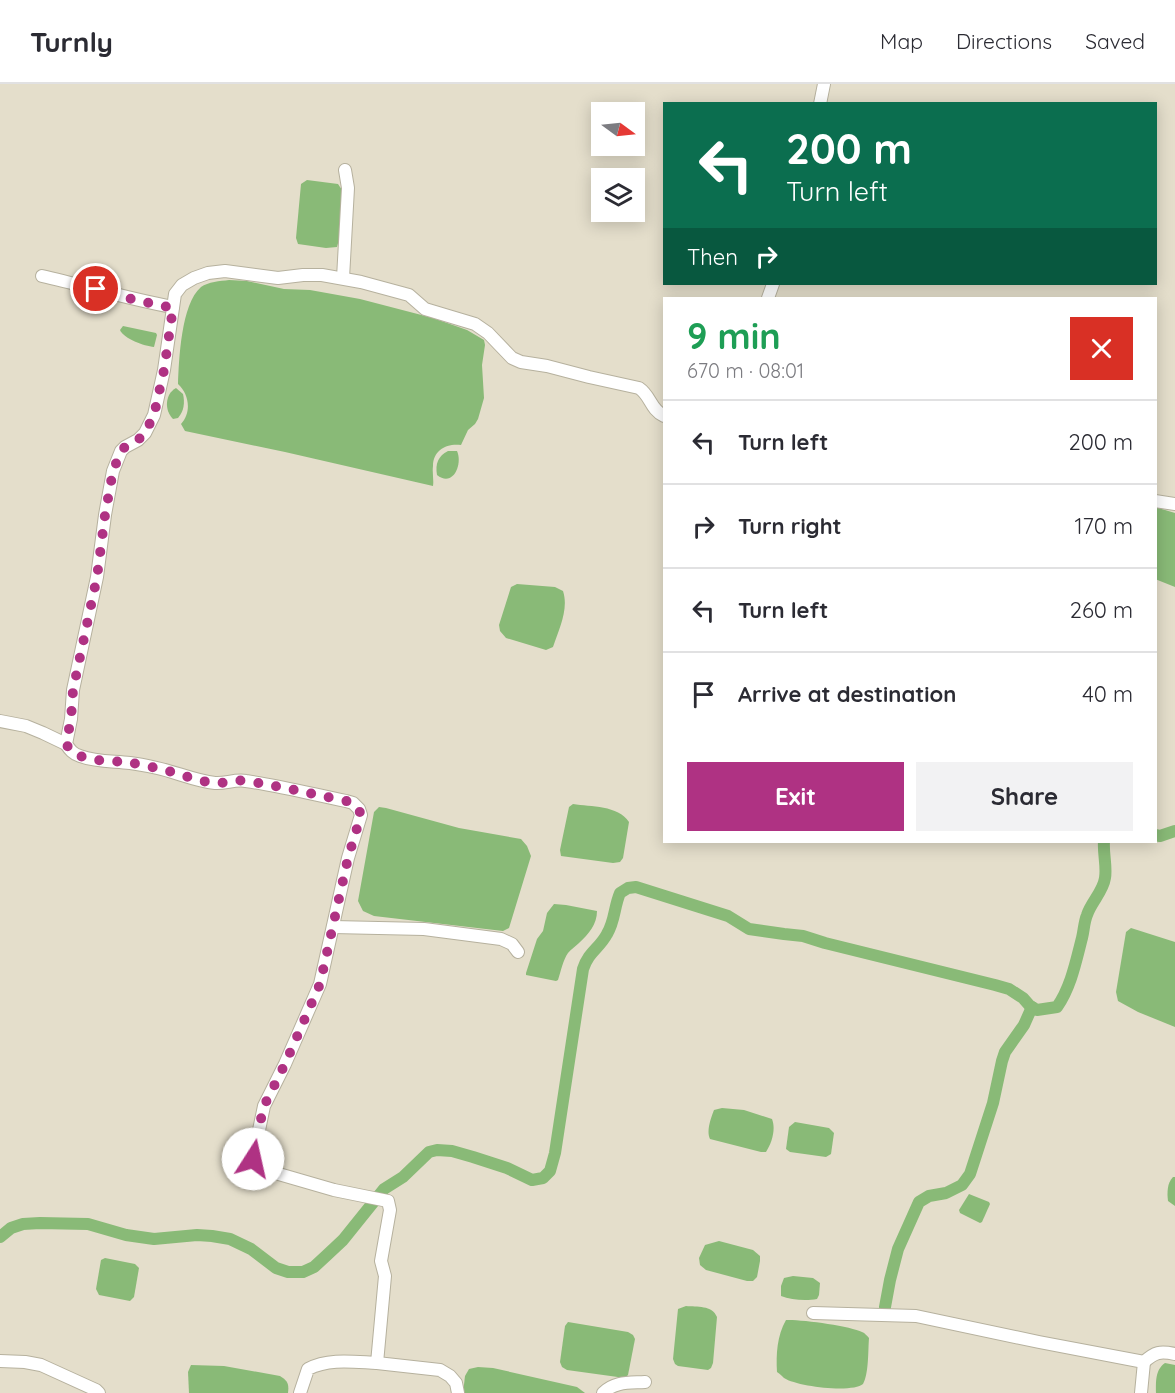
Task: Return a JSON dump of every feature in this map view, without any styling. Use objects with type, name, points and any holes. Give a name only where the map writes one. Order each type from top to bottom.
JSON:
[{"type":"street","points":[[820,102],[824,84]]},
{"type":"street","points":[[344,279],[348,188],[345,170]]},
{"type":"street","points":[[66,744],[73,690],[97,577],[113,471],[121,451],[145,433],[154,415],[164,370],[175,294],[182,285],[194,278],[225,271],[278,278],[322,275],[409,294],[425,309],[475,324],[488,333],[512,358],[521,362],[639,388],[645,392],[656,412],[663,416]]},
{"type":"street","points":[[42,276],[173,308]]},
{"type":"street","points":[[1157,501],[1175,504]]},
{"type":"street","points":[[0,721],[26,726],[66,744],[77,755],[97,760],[158,768],[213,783],[243,780],[272,785],[353,803],[359,809],[361,815],[348,858],[320,984],[264,1106],[253,1159],[258,1168],[334,1190],[388,1201],[390,1210],[381,1261],[385,1276],[377,1363]]},
{"type":"street","points":[[333,927],[424,929],[501,939],[512,944],[518,952]]},
{"type":"street","points":[[813,1313],[916,1316],[1144,1362]]},
{"type":"street","points":[[1141,1393],[1144,1362],[1153,1354],[1175,1353]]},
{"type":"street","points":[[0,1361],[41,1365],[99,1393]]},
{"type":"street","points":[[300,1393],[308,1369],[319,1363],[344,1362],[440,1370],[456,1383],[458,1393]]},
{"type":"street","points":[[603,1393],[617,1384],[645,1382]]},
{"type":"shaded area","points":[[307,180],[338,184],[342,190],[340,236],[337,247],[326,248],[298,244],[296,238],[301,184]]},
{"type":"shaded area","points":[[229,280],[360,299],[433,318],[467,330],[484,340],[482,365],[484,398],[478,419],[468,430],[461,445],[446,447],[435,456],[433,486],[185,431],[181,424],[187,414],[188,403],[185,393],[178,384],[180,347],[185,319],[194,295],[201,287]]},
{"type":"shaded area","points":[[123,326],[156,333],[154,347],[130,339],[120,330]]},
{"type":"shaded area","points":[[176,388],[183,394],[184,404],[178,418],[173,419],[168,411],[167,402],[170,394]]},
{"type":"shaded area","points":[[448,451],[457,451],[459,462],[455,473],[448,479],[437,475],[436,467],[442,455]]},
{"type":"shaded area","points":[[1157,508],[1175,513],[1175,587],[1157,580]]},
{"type":"shaded area","points":[[517,584],[555,587],[563,591],[564,612],[553,647],[546,650],[506,638],[500,631],[499,625],[511,587]]},
{"type":"shaded area","points":[[573,804],[618,812],[629,822],[623,858],[620,862],[561,856],[560,850],[569,807]]},
{"type":"shaded area","points":[[379,807],[459,828],[521,839],[531,856],[509,928],[503,931],[374,916],[363,911],[358,901],[374,812]]},
{"type":"shaded area","points":[[554,904],[597,911],[592,928],[583,940],[568,953],[556,981],[526,975],[537,939],[543,931],[547,913]]},
{"type":"shaded area","points":[[1131,928],[1175,942],[1175,1027],[1118,1001],[1116,992],[1126,932]]},
{"type":"shaded area","points":[[722,1108],[744,1110],[772,1119],[773,1136],[766,1152],[710,1139],[709,1128],[714,1110]]},
{"type":"shaded area","points":[[795,1122],[829,1128],[834,1133],[831,1154],[826,1157],[790,1152],[786,1149],[789,1127]]},
{"type":"shaded area","points":[[1175,1177],[1175,1206],[1168,1201],[1169,1185]]},
{"type":"shaded area","points":[[969,1194],[990,1204],[980,1223],[960,1213],[959,1210]]},
{"type":"shaded area","points":[[719,1241],[753,1250],[760,1256],[757,1277],[753,1281],[706,1270],[700,1265],[699,1258],[705,1245]]},
{"type":"shaded area","points":[[105,1258],[135,1264],[139,1268],[134,1297],[130,1301],[99,1295],[96,1289],[101,1260]]},
{"type":"shaded area","points":[[793,1276],[813,1278],[820,1283],[817,1299],[799,1300],[781,1296],[784,1278]]},
{"type":"shaded area","points":[[686,1306],[712,1310],[717,1317],[713,1363],[708,1370],[678,1366],[673,1359],[678,1309]]},
{"type":"shaded area","points":[[786,1320],[837,1325],[865,1334],[869,1338],[867,1368],[863,1384],[848,1388],[825,1388],[801,1384],[784,1378],[777,1372],[777,1359],[779,1339]]},
{"type":"shaded area","points":[[568,1322],[628,1332],[633,1335],[635,1339],[628,1375],[625,1378],[567,1370],[562,1367],[560,1362],[565,1326]]},
{"type":"shaded area","points":[[1165,1363],[1175,1365],[1175,1393],[1156,1393],[1158,1373]]},
{"type":"shaded area","points":[[191,1365],[224,1366],[280,1376],[287,1383],[288,1393],[189,1393],[188,1372]]},
{"type":"shaded area","points":[[493,1368],[577,1387],[585,1393],[463,1393],[465,1376],[469,1369]]},
{"type":"waterway","points":[[1157,835],[1175,831]]},
{"type":"waterway","points":[[0,1237],[11,1228],[23,1224],[40,1223],[88,1224],[126,1235],[154,1239],[212,1236],[230,1239],[251,1249],[276,1268],[288,1272],[303,1272],[314,1267],[343,1240],[384,1189],[403,1177],[429,1152],[452,1151],[507,1168],[532,1180],[543,1178],[550,1171],[555,1153],[583,969],[588,958],[610,929],[620,893],[628,888],[636,887],[728,916],[749,929],[803,936],[1009,989],[1037,1010],[1057,1007],[1072,974],[1085,920],[1104,883],[1106,869],[1104,843]]},
{"type":"waterway","points":[[885,1307],[898,1249],[919,1202],[929,1196],[946,1193],[962,1185],[970,1174],[993,1103],[1005,1052],[1024,1025],[1032,1007]]},
{"type":"route","points":[[96,289],[173,308],[164,370],[154,415],[145,433],[121,451],[113,471],[97,577],[73,690],[66,744],[77,755],[97,760],[158,768],[213,783],[243,780],[286,787],[346,801],[353,803],[361,815],[348,858],[320,984],[264,1106],[253,1159]]}]
